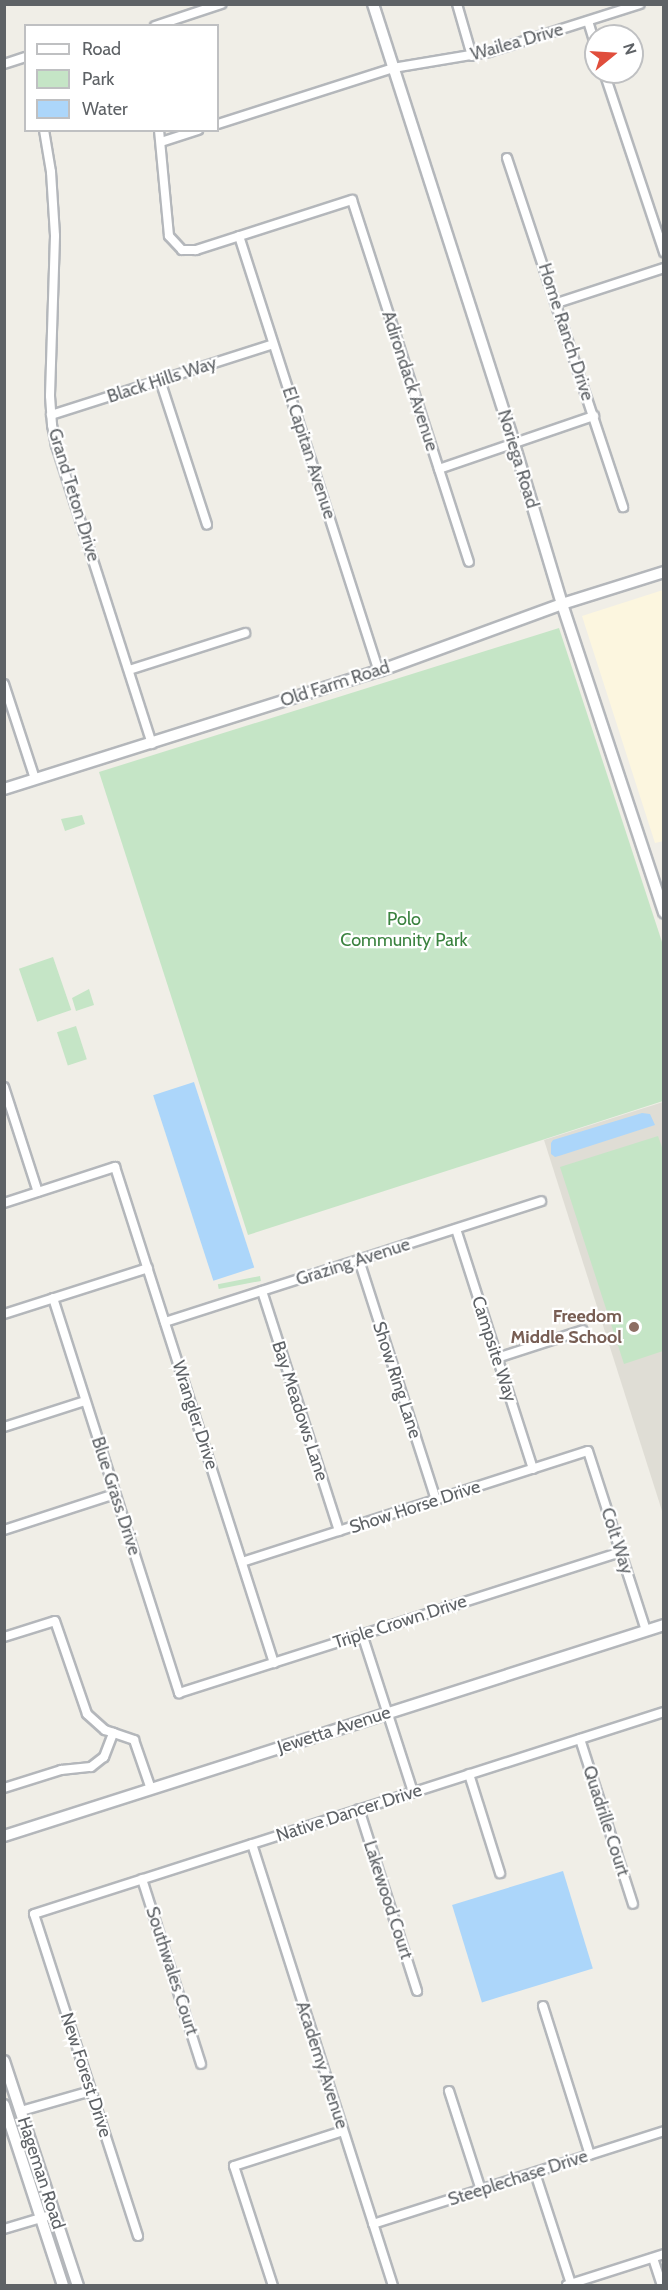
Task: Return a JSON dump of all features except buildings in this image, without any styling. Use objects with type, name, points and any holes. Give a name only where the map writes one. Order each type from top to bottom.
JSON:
[{"type":"street","points":[[161,24],[220,4]]},
{"type":"street","name":"Noriega Road","points":[[373,4],[514,444],[562,604],[663,913]]},
{"type":"street","points":[[458,4],[472,56]]},
{"type":"street","name":"Wailea Drive","points":[[219,124],[393,68],[431,60],[472,56],[640,4]]},
{"type":"street","points":[[4,64],[24,59]]},
{"type":"street","points":[[608,84],[663,252]]},
{"type":"street","name":"Grand Teton Drive","points":[[44,132],[51,172],[55,236],[51,416],[56,445],[152,744]]},
{"type":"street","points":[[159,132],[170,236],[177,247],[189,251],[239,236]]},
{"type":"street","points":[[161,142],[192,132]]},
{"type":"street","name":"Home Ranch Drive","points":[[507,158],[623,507]]},
{"type":"street","name":"Adirondack Avenue","points":[[239,236],[352,200],[469,562]]},
{"type":"street","name":"El Capitan Avenue","points":[[239,236],[379,671]]},
{"type":"street","points":[[557,303],[663,268]]},
{"type":"street","name":"Black Hills Way","points":[[51,416],[273,344]]},
{"type":"street","points":[[160,380],[207,525]]},
{"type":"street","points":[[439,469],[594,416]]},
{"type":"street","name":"Old Farm Road","points":[[4,789],[379,671],[562,604],[663,572]]},
{"type":"street","points":[[129,670],[245,633]]},
{"type":"street","points":[[4,684],[35,779]]},
{"type":"street","points":[[4,1203],[38,1192],[5,1090]]},
{"type":"street","name":"Wrangler Drive","points":[[38,1192],[115,1167],[274,1663]]},
{"type":"street","name":"Grazing Avenue","points":[[165,1322],[541,1201]]},
{"type":"street","name":"Campsite Way","points":[[456,1229],[533,1469]]},
{"type":"street","name":"Show Ring Lane","points":[[359,1260],[436,1500]]},
{"type":"street","points":[[4,1314],[148,1268]]},
{"type":"street","name":"Bay Meadows Lane","points":[[262,1291],[339,1531]]},
{"type":"street","name":"Blue Grass Drive","points":[[52,1298],[179,1693]]},
{"type":"street","points":[[497,1358],[583,1330]]},
{"type":"street","points":[[4,1427],[85,1401]]},
{"type":"street","name":"Show Horse Drive","points":[[242,1562],[588,1451]]},
{"type":"street","name":"Colt Way","points":[[588,1451],[646,1630]]},
{"type":"street","points":[[4,1530],[115,1494]]},
{"type":"street","name":"Triple Crown Drive","points":[[179,1693],[620,1552]]},
{"type":"street","points":[[4,1637],[55,1620],[81,1705],[96,1724],[134,1740],[152,1789]]},
{"type":"street","name":"Jewetta Avenue","points":[[4,1836],[663,1625]]},
{"type":"street","points":[[362,1634],[413,1792]]},
{"type":"street","name":"Native Dancer Drive","points":[[34,1914],[663,1712]]},
{"type":"street","points":[[4,1788],[61,1770],[91,1767],[104,1757],[113,1733]]},
{"type":"street","name":"Quadrille Court","points":[[580,1739],[633,1904]]},
{"type":"street","points":[[469,1774],[500,1873]]},
{"type":"street","name":"Lakewood Court","points":[[359,1809],[417,1991]]},
{"type":"street","name":"Academy Avenue","points":[[252,1844],[393,2286]]},
{"type":"street","name":"Southwales Court","points":[[142,1879],[201,2064]]},
{"type":"street","name":"New Forest Drive","points":[[34,1914],[138,2236]]},
{"type":"street","points":[[543,2006],[590,2155]]},
{"type":"street","name":"Hageman Road","points":[[4,2061],[78,2286]]},
{"type":"street","points":[[21,2111],[91,2091]]},
{"type":"street","points":[[449,2091],[481,2190]]},
{"type":"street","name":"Hageman Road","points":[[4,2105],[63,2286]]},
{"type":"street","points":[[273,2286],[234,2166],[343,2131]]},
{"type":"street","name":"Steeplechase Drive","points":[[373,2224],[663,2132]]},
{"type":"street","points":[[535,2173],[568,2285],[663,2254]]},
{"type":"street","points":[[4,2229],[54,2214]]},
{"type":"street","points":[[653,2258],[662,2286]]},
{"type":"shaded area","points":[[663,590],[664,841],[655,843],[582,616]]},
{"type":"shaded area","name":"Freedom Middle School","points":[[663,1102],[663,1514],[544,1140]]},
{"type":"green space","name":"Polo Community Park","points":[[559,628],[663,945],[663,1101],[248,1235],[99,772]]},
{"type":"green space","points":[[82,815],[85,824],[65,831],[61,819]]},
{"type":"green space","points":[[53,957],[71,1010],[37,1022],[19,969]]},
{"type":"green space","points":[[89,989],[94,1005],[76,1011],[72,998]]},
{"type":"green space","points":[[76,1026],[87,1059],[68,1065],[57,1032]]},
{"type":"green space","name":"Freedom Middle School","points":[[658,1136],[664,1153],[663,1351],[624,1364],[560,1167]]},
{"type":"green space","points":[[260,1276],[261,1281],[219,1289],[218,1284]]},
{"type":"water","points":[[194,1082],[254,1267],[213,1281],[153,1095]]},
{"type":"water","points":[[642,1113],[650,1114],[655,1125],[555,1157],[551,1154],[553,1140]]},
{"type":"water","points":[[563,1871],[593,1969],[482,2002],[452,1905]]},
{"type":"place","name":"Freedom Middle School","points":[[634,1327]]}]
